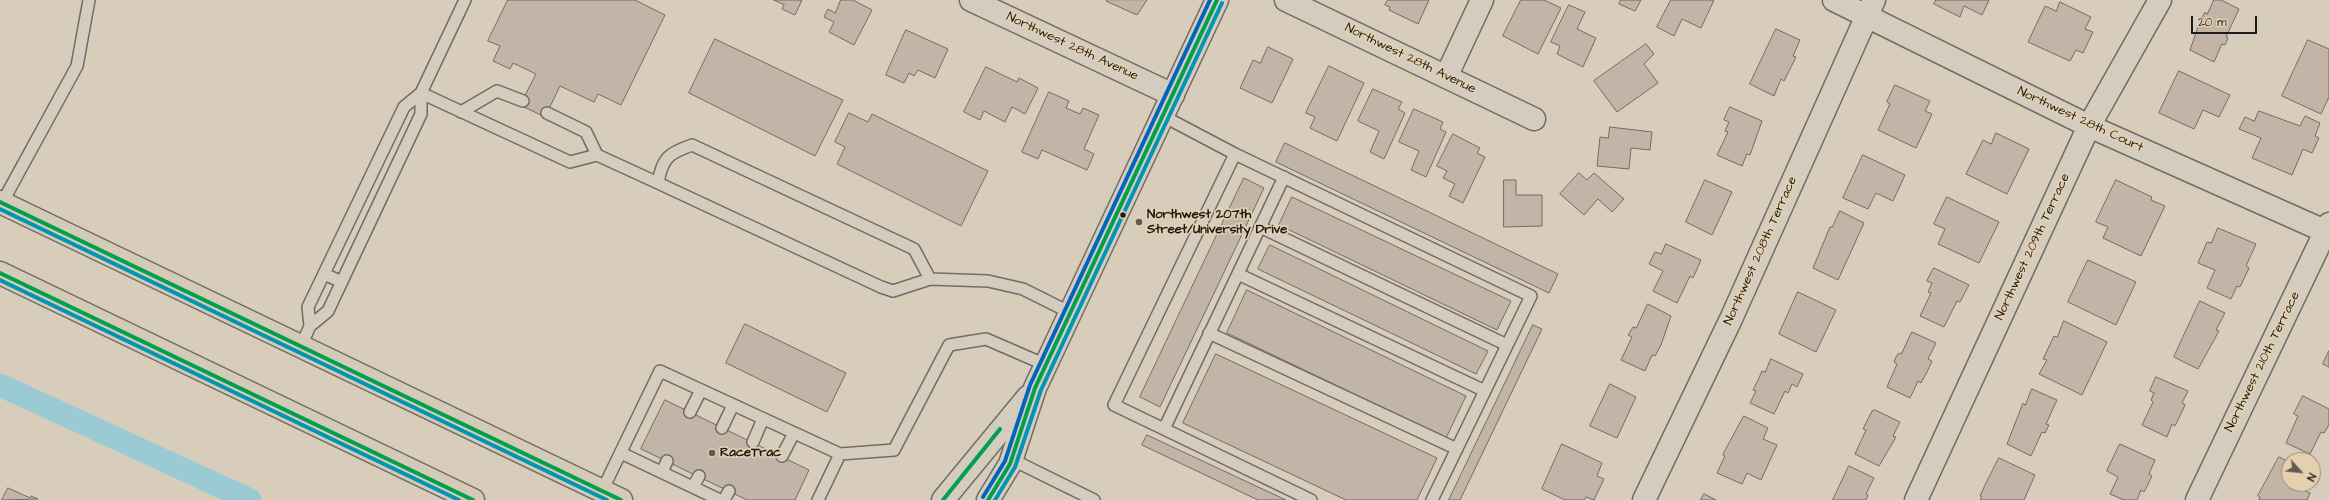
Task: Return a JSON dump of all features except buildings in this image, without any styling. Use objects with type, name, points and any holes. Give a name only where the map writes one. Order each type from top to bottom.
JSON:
[{"type":"main road","points":[[1,203],[612,495]]},
{"type":"main road","points":[[0,273],[473,500]]},
{"type":"street","name":"Northwest 28th Avenue","points":[[971,0],[1173,95]]},
{"type":"street","points":[[988,500],[1011,459],[1035,388],[1217,0]]},
{"type":"street","name":"Northwest 28th Avenue","points":[[1286,0],[1534,119]]},
{"type":"street","points":[[1446,77],[1482,0]]},
{"type":"street","name":"Northwest 28th Court","points":[[1834,0],[1870,8],[2089,126],[2328,229]]},
{"type":"street","name":"Northwest 209th Terrace","points":[[1916,500],[2089,126],[2160,0]]},
{"type":"street","name":"Northwest 208th Terrace","points":[[1644,500],[1731,319],[1870,8]]},
{"type":"street","name":"Northwest 210th Terrace","points":[[2197,500],[2328,229]]},
{"type":"street","points":[[943,500],[1035,388]]},
{"type":"lane","points":[[1,203],[77,66],[89,0]]},
{"type":"lane","points":[[310,326],[308,307],[404,107],[421,93],[465,0]]},
{"type":"lane","points":[[461,112],[497,90],[523,101]]},
{"type":"lane","points":[[421,93],[570,162],[597,155],[893,291],[930,279],[988,281],[1023,289],[1071,313]]},
{"type":"lane","points":[[300,346],[310,326],[328,311],[342,282],[421,114],[421,93]]},
{"type":"lane","points":[[547,113],[586,132],[597,155]]},
{"type":"lane","points":[[1163,116],[1235,154],[1531,296],[1432,500]]},
{"type":"lane","points":[[658,183],[661,166],[665,161],[674,151],[692,144],[914,249],[930,279]]},
{"type":"lane","points":[[1235,154],[1114,405],[1311,500]]},
{"type":"lane","points":[[376,164],[393,173]]},
{"type":"lane","points":[[1164,429],[1284,177]]},
{"type":"lane","points":[[1260,227],[1507,345]]},
{"type":"lane","points":[[324,274],[342,282]]},
{"type":"lane","points":[[1238,274],[1485,391]]},
{"type":"lane","points":[[1210,333],[1457,449]]},
{"type":"lane","points":[[612,495],[621,453],[660,371],[840,454],[894,450],[949,345],[986,339],[1046,365]]},
{"type":"lane","points":[[690,412],[701,390]]},
{"type":"lane","points":[[722,428],[733,405]]},
{"type":"lane","points":[[753,442],[764,419]]},
{"type":"lane","points":[[782,456],[794,433]]},
{"type":"lane","points":[[621,453],[720,500]]},
{"type":"lane","points":[[818,500],[840,454]]},
{"type":"lane","points":[[1011,459],[1094,500]]},
{"type":"lane","points":[[662,472],[667,461]]},
{"type":"lane","points":[[693,487],[699,476]]},
{"type":"waterway","points":[[0,385],[250,500]]},
{"type":"transit line","points":[[983,497],[1005,461],[1030,385],[1210,0]]},
{"type":"transit line","points":[[988,500],[1010,464],[1035,388],[1217,0]]},
{"type":"transit line","points":[[995,500],[1015,467],[1041,390],[1222,3]]},
{"type":"transit line","points":[[0,202],[621,500]]},
{"type":"transit line","points":[[0,209],[607,500]]},
{"type":"transit line","points":[[0,273],[473,500]]},
{"type":"transit line","points":[[0,280],[459,500]]},
{"type":"transit line","points":[[943,500],[1000,429]]},
{"type":"place","name":"Northwest 207th Street/University Drive","points":[[1139,222]]},
{"type":"place","name":"RaceTrac","points":[[712,453]]}]
